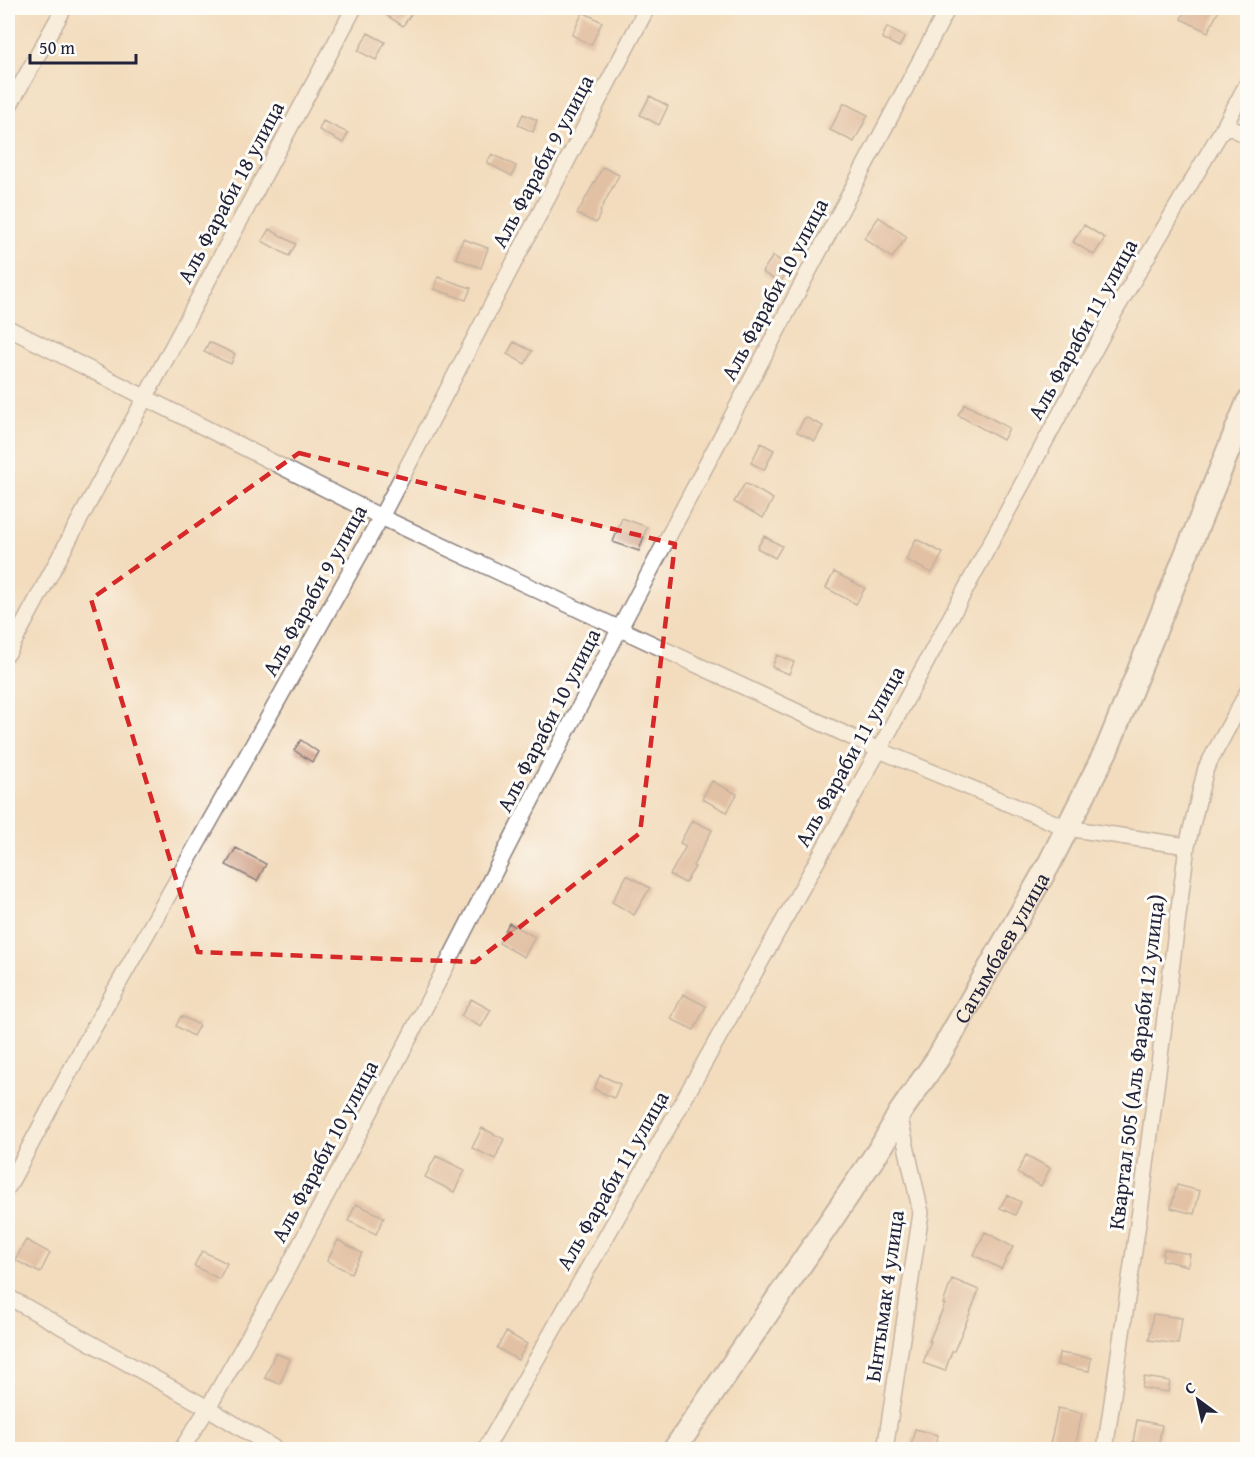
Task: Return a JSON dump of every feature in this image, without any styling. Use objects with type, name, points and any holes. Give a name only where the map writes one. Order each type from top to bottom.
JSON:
[{"type":"street","points":[[8,108],[63,8]]},
{"type":"street","name":"Аль Фараби 18 улица","points":[[8,653],[354,8]]},
{"type":"street","name":"Аль Фараби 9 улица","points":[[8,1187],[89,1037],[381,517],[647,8]]},
{"type":"street","name":"Аль Фараби 10 улица","points":[[181,1449],[208,1408],[283,1277],[620,628],[948,8]]},
{"type":"street","name":"Аль Фараби 11 улица","points":[[485,1449],[879,750],[1117,308],[1248,82]]},
{"type":"street","points":[[1225,125],[1248,136]]},
{"type":"street","points":[[8,328],[381,517],[879,750],[1067,828],[1187,846]]},
{"type":"street","name":"Сагымбаев улица","points":[[675,1449],[883,1144],[899,1114],[938,1058],[1049,864],[1107,748],[1248,402]]},
{"type":"street","name":"Квартал 505 (Аль Фараби 12 улица)","points":[[1105,1449],[1142,1196],[1187,846],[1206,768],[1248,691]]},
{"type":"street","name":"Ынтымак 4 улица","points":[[885,1449],[921,1213],[899,1114]]},
{"type":"street","points":[[8,1297],[277,1449]]},
{"type":"highlighted area","points":[[299,453],[675,544],[640,833],[475,962],[198,952],[91,599]]},
{"type":"building","points":[[375,8],[415,8],[403,26]]},
{"type":"building","points":[[1186,8],[1220,8],[1208,32],[1181,19]]},
{"type":"building","points":[[583,12],[602,22],[591,45],[572,35]]},
{"type":"building","points":[[887,27],[905,37],[899,47],[882,38]]},
{"type":"building","points":[[368,33],[385,42],[376,60],[358,51]]},
{"type":"building","points":[[650,96],[668,106],[659,125],[640,115]]},
{"type":"building","points":[[844,103],[868,115],[854,142],[830,130]]},
{"type":"building","points":[[523,114],[537,120],[533,132],[518,125]]},
{"type":"building","points":[[323,121],[348,133],[343,143],[319,130]]},
{"type":"building","points":[[492,154],[516,166],[512,176],[487,163]]},
{"type":"building","points":[[603,167],[619,175],[596,223],[577,214]]},
{"type":"building","points":[[879,217],[907,237],[892,258],[864,238]]},
{"type":"building","points":[[1084,225],[1105,238],[1094,255],[1073,242]]},
{"type":"building","points":[[269,229],[296,244],[289,256],[262,241]]},
{"type":"building","points":[[463,239],[488,248],[481,268],[456,258]]},
{"type":"building","points":[[773,256],[790,267],[780,283],[762,272]]},
{"type":"building","points":[[438,277],[471,288],[466,300],[434,289]]},
{"type":"building","points":[[209,342],[235,354],[231,364],[204,352]]},
{"type":"building","points":[[514,342],[532,351],[525,364],[507,354]]},
{"type":"building","points":[[965,404],[1009,428],[1003,440],[958,415]]},
{"type":"building","points":[[805,417],[823,426],[815,441],[797,432]]},
{"type":"building","points":[[761,443],[774,450],[764,470],[751,463]]},
{"type":"building","points":[[745,483],[773,499],[763,518],[734,502]]},
{"type":"building","points":[[622,518],[647,527],[639,551],[613,542]]},
{"type":"building","points":[[764,536],[782,546],[775,558],[757,548]]},
{"type":"building","points":[[916,539],[943,553],[932,573],[906,560]]},
{"type":"building","points":[[834,572],[865,588],[856,604],[826,588]]},
{"type":"building","points":[[777,655],[794,662],[789,674],[772,667]]},
{"type":"building","points":[[301,740],[318,752],[312,762],[294,750]]},
{"type":"building","points":[[712,781],[737,794],[727,812],[702,799]]},
{"type":"building","points":[[692,820],[712,830],[685,883],[670,875],[686,846],[680,843]]},
{"type":"building","points":[[236,848],[266,864],[257,881],[226,865]]},
{"type":"building","points":[[627,875],[650,888],[634,915],[612,902]]},
{"type":"building","points":[[509,923],[535,937],[524,957],[499,943]]},
{"type":"building","points":[[683,994],[706,1006],[694,1030],[671,1019]]},
{"type":"building","points":[[471,999],[491,1010],[481,1027],[461,1016]]},
{"type":"building","points":[[181,1016],[199,1025],[193,1036],[176,1026]]},
{"type":"building","points":[[600,1075],[620,1084],[614,1098],[594,1089]]},
{"type":"building","points":[[482,1128],[504,1139],[495,1159],[472,1148]]},
{"type":"building","points":[[1026,1155],[1050,1168],[1041,1186],[1017,1173]]},
{"type":"building","points":[[436,1156],[465,1170],[454,1192],[425,1177]]},
{"type":"building","points":[[1177,1185],[1200,1191],[1194,1214],[1171,1208]]},
{"type":"building","points":[[1007,1195],[1021,1202],[1015,1215],[1000,1208]]},
{"type":"building","points":[[356,1204],[384,1217],[376,1234],[348,1221]]},
{"type":"building","points":[[985,1232],[1013,1247],[1001,1269],[974,1255]]},
{"type":"building","points":[[26,1240],[50,1253],[40,1273],[15,1260]]},
{"type":"building","points":[[338,1240],[362,1253],[351,1273],[327,1261]]},
{"type":"building","points":[[1164,1249],[1190,1254],[1188,1266],[1162,1260]]},
{"type":"building","points":[[202,1251],[227,1263],[219,1279],[194,1266]]},
{"type":"building","points":[[952,1279],[979,1290],[945,1371],[923,1363]]},
{"type":"building","points":[[1153,1314],[1182,1318],[1178,1344],[1149,1340]]},
{"type":"building","points":[[506,1332],[527,1344],[518,1360],[497,1348]]},
{"type":"building","points":[[275,1353],[290,1359],[280,1384],[265,1378]]},
{"type":"building","points":[[1059,1353],[1091,1358],[1089,1371],[1057,1365]]},
{"type":"building","points":[[1144,1377],[1170,1381],[1168,1392],[1142,1388]]},
{"type":"building","points":[[1058,1408],[1082,1413],[1075,1449],[1049,1449]]},
{"type":"building","points":[[1137,1420],[1162,1425],[1158,1447],[1133,1442]]},
{"type":"building","points":[[915,1429],[938,1435],[934,1449],[910,1449]]}]
